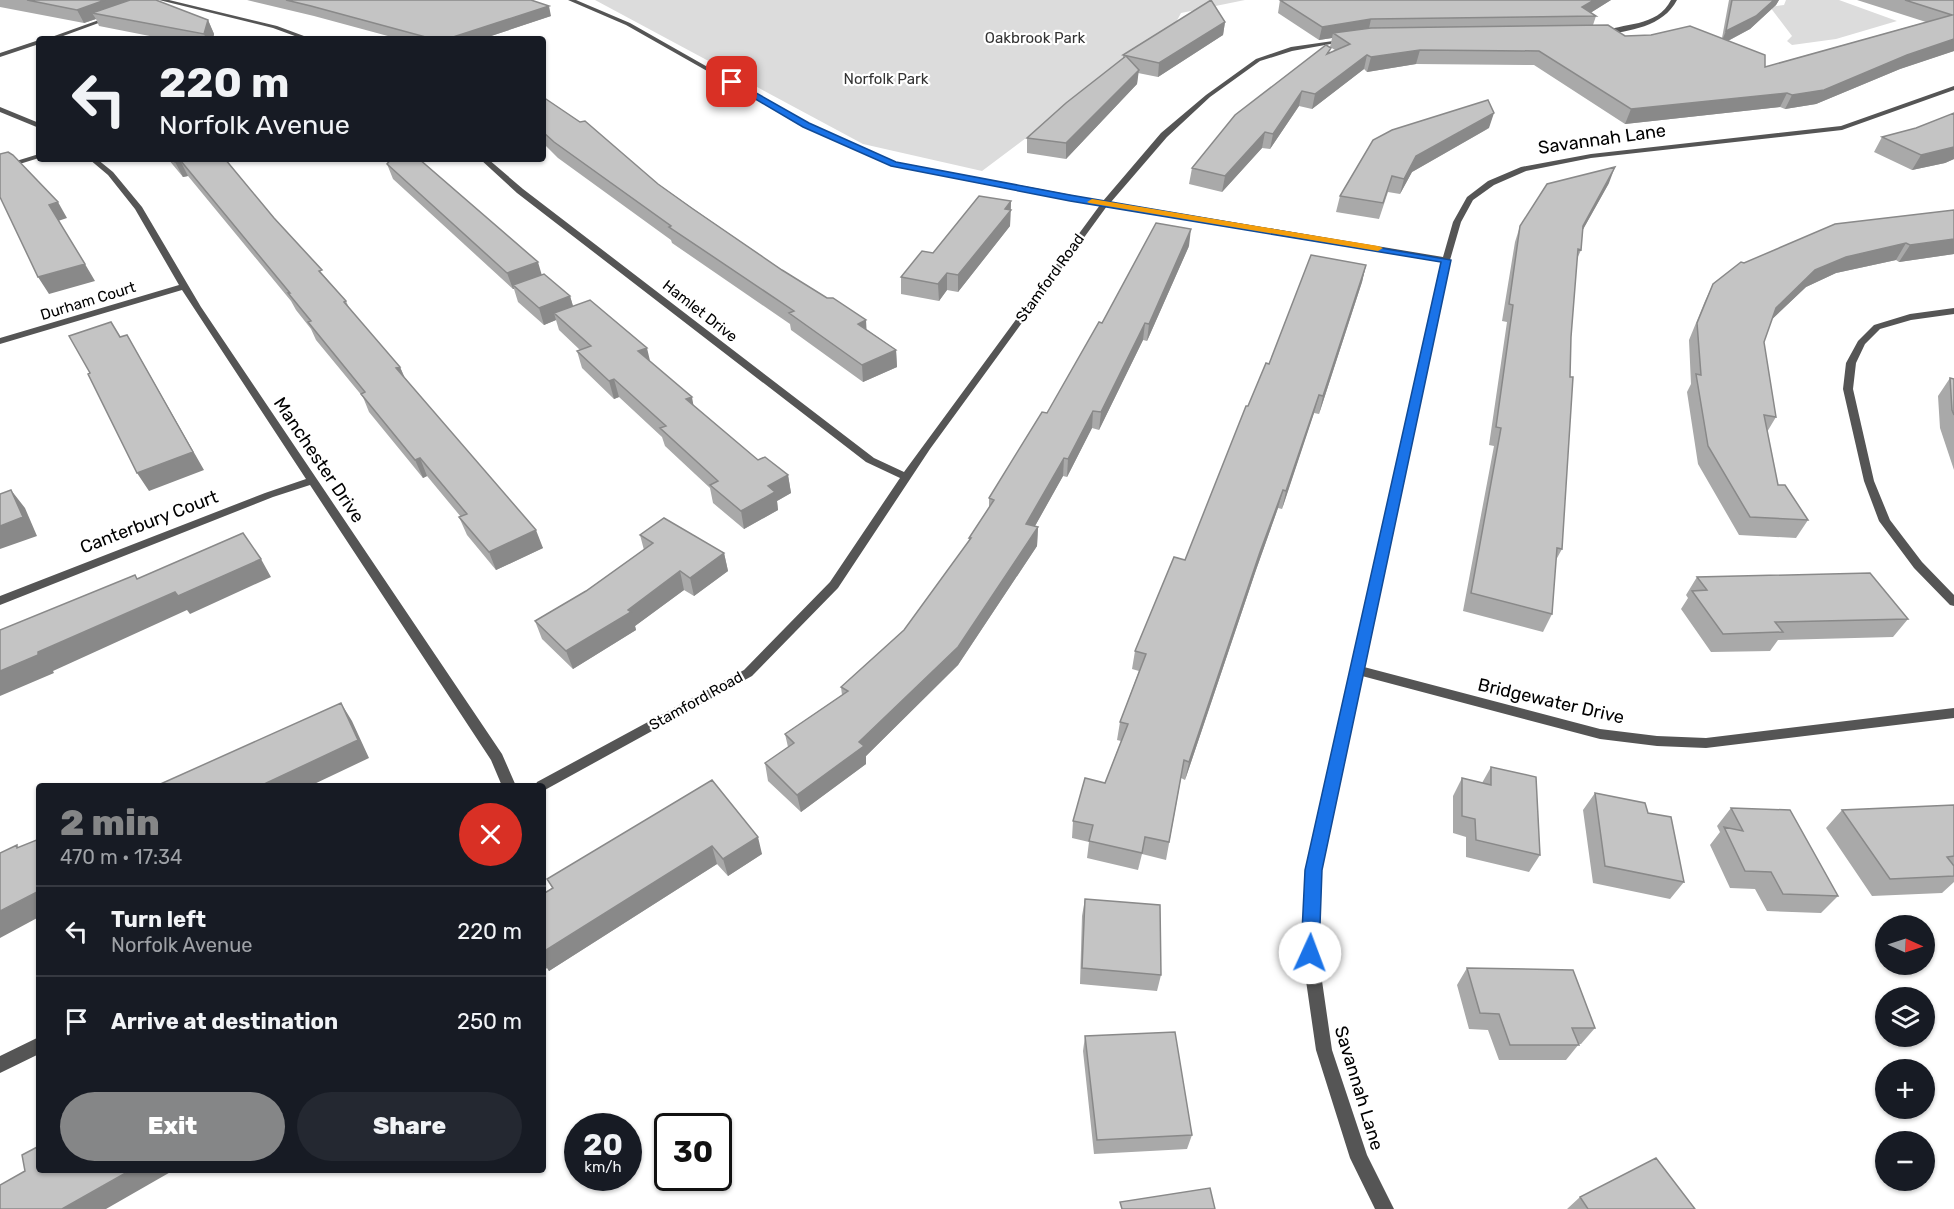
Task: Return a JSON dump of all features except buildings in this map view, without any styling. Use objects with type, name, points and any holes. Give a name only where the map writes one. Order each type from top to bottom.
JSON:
[{"type":"street","points":[[151,4],[162,0],[275,27],[300,36]]},
{"type":"street","points":[[571,0],[662,42],[806,125],[894,164],[1105,204],[1446,260]]},
{"type":"street","points":[[1592,35],[1626,30],[1656,19],[1673,5],[1674,0]]},
{"type":"street","points":[[58,36],[120,14]]},
{"type":"street","name":"Stamford Road","points":[[546,784],[748,673],[834,585],[905,476],[1105,204],[1164,135],[1208,96],[1258,60],[1291,49],[1358,38]]},
{"type":"street","points":[[0,55],[36,43]]},
{"type":"street","name":"Savannah Lane","points":[[1385,1209],[1359,1158],[1324,1050],[1310,953],[1314,870],[1446,260],[1457,222],[1470,199],[1491,183],[1524,170],[1591,156],[1842,128],[1954,88]]},
{"type":"street","points":[[0,109],[36,125]]},
{"type":"street","points":[[0,168],[36,157]]},
{"type":"street","name":"Manchester Drive","points":[[97,162],[108,170],[129,194],[183,287],[497,758],[508,783]]},
{"type":"street","name":"Hamlet Drive","points":[[487,162],[520,191],[870,460],[905,476]]},
{"type":"street","name":"Durham Court","points":[[0,341],[183,287]]},
{"type":"street","points":[[1954,311],[1910,316],[1877,327],[1861,343],[1851,363],[1848,389],[1869,481],[1885,521],[1918,565],[1954,602]]},
{"type":"street","name":"Canterbury Court","points":[[0,601],[269,495],[314,481]]},
{"type":"street","name":"Bridgewater Drive","points":[[1358,670],[1600,734],[1658,741],[1706,743],[1954,713]]},
{"type":"street","points":[[0,1065],[36,1047]]},
{"type":"green space","points":[[595,0],[1245,0],[1181,13],[1173,28],[982,171],[863,144]]},
{"type":"green space","points":[[1786,0],[1839,0],[1897,21],[1836,39],[1792,45],[1787,41],[1792,36],[1770,7],[1784,5]]},
{"type":"slow traffic","points":[[1092,202],[1378,248]]},
{"type":"route","points":[[732,82],[806,125],[894,164],[1070,198],[1446,260],[1314,870],[1310,953]]},
{"type":"park label","name":"Oakbrook Park","points":[[1035,38]]},
{"type":"park label","name":"Norfolk Park","points":[[886,79]]}]
